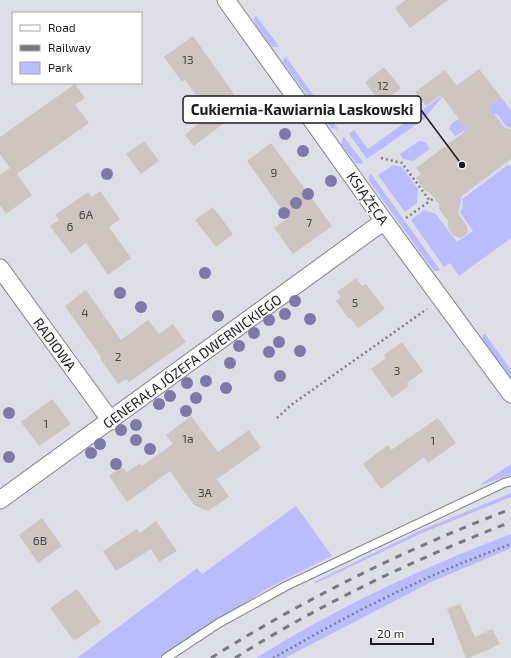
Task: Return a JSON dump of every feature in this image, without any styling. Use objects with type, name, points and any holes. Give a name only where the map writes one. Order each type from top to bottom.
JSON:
[{"type":"street","name":"KSIĄŻĘCA","points":[[226,0],[441,300],[511,394]]},
{"type":"street","name":"GENERAŁA JÓZEFA DWERNICKIEGO","points":[[0,500],[111,421],[384,221]]},
{"type":"street","name":"RADIOWA","points":[[0,268],[111,421]]},
{"type":"lane","points":[[166,658],[219,623],[286,586],[462,502],[511,481]]},
{"type":"path","points":[[381,158],[402,163],[430,201]]},
{"type":"path","points":[[406,218],[434,198]]},
{"type":"path","points":[[277,418],[291,405],[441,300]]},
{"type":"path","points":[[273,658],[333,624],[382,599],[482,555],[511,544]]},
{"type":"green space","points":[[256,16],[279,46],[272,47],[254,22],[254,18]]},
{"type":"green space","points":[[286,57],[338,129],[331,128],[283,62],[284,58]]},
{"type":"green space","points":[[475,72],[442,97],[424,119],[367,159],[349,134],[354,130],[368,149]]},
{"type":"green space","points":[[501,97],[511,111],[511,128],[506,126],[496,113],[468,135],[464,131],[455,136],[449,129],[451,124],[458,119],[460,121],[483,111]]},
{"type":"green space","points":[[344,137],[363,162],[361,164],[356,163],[341,144]]},
{"type":"green space","points":[[419,141],[425,142],[430,149],[413,161],[403,159],[400,154]]},
{"type":"green space","points":[[511,164],[511,238],[459,276],[450,263],[444,267],[411,220],[424,210],[436,214],[457,242],[473,231],[460,212],[462,210],[462,199]]},
{"type":"green space","points":[[393,165],[402,167],[418,189],[417,203],[405,212],[378,175]]},
{"type":"green space","points":[[371,174],[440,270],[434,271],[369,181],[369,176]]},
{"type":"green space","points":[[485,334],[511,370],[511,379],[483,340],[483,335]]},
{"type":"green space","points":[[511,464],[511,475],[478,486]]},
{"type":"green space","points":[[511,493],[511,497],[420,534],[316,583],[314,582],[419,531]]},
{"type":"green space","points":[[296,506],[332,556],[268,588],[160,658],[77,658],[197,568],[202,574]]},
{"type":"green space","points":[[511,534],[511,548],[431,582],[285,658],[256,658],[349,605],[445,560]]},
{"type":"building","points":[[406,0],[448,0],[410,28],[395,8]]},
{"type":"building","points":[[193,36],[244,108],[194,146],[185,135],[210,114],[185,80],[182,82],[164,57]]},
{"type":"building","points":[[384,67],[401,88],[381,104],[365,82]]},
{"type":"building","points":[[479,69],[501,97],[489,107],[505,128],[511,129],[511,159],[462,196],[458,213],[467,226],[468,233],[461,238],[454,236],[448,228],[448,221],[439,209],[439,204],[429,192],[425,191],[416,178],[421,174],[416,168],[467,130],[441,95],[426,106],[415,92],[445,70],[457,86]]},
{"type":"building","points":[[75,84],[85,98],[75,105],[89,123],[17,174],[32,195],[6,214],[0,205],[0,175],[10,168],[0,154],[0,137]]},
{"type":"building","points":[[144,141],[159,161],[141,174],[126,154]]},
{"type":"building","points":[[271,143],[332,226],[293,254],[274,228],[288,218],[247,161]]},
{"type":"building","points":[[100,191],[120,219],[109,227],[131,258],[108,275],[86,243],[71,254],[50,226],[59,220],[55,215],[88,192],[92,197]]},
{"type":"building","points":[[213,207],[233,234],[216,247],[195,220]]},
{"type":"building","points":[[356,278],[362,286],[366,284],[385,309],[358,328],[350,318],[349,319],[336,301],[341,297],[337,292]]},
{"type":"building","points":[[86,290],[121,340],[148,320],[159,334],[173,324],[186,342],[129,382],[126,379],[118,384],[65,306]]},
{"type":"building","points":[[402,342],[423,371],[407,383],[409,386],[392,398],[371,369],[386,358],[384,355]]},
{"type":"building","points":[[52,399],[71,424],[39,446],[21,422]]},
{"type":"building","points":[[191,416],[218,452],[249,430],[261,448],[217,479],[229,497],[208,511],[194,505],[170,471],[127,502],[109,476],[121,466],[127,472],[140,463],[142,466],[173,444],[166,435]]},
{"type":"building","points":[[438,418],[456,443],[428,463],[424,457],[381,489],[363,464],[388,445],[391,450]]},
{"type":"building","points":[[42,518],[62,546],[38,563],[19,535]]},
{"type":"building","points":[[156,521],[177,551],[159,562],[151,549],[116,571],[103,551],[137,529],[140,533]]},
{"type":"building","points":[[77,589],[101,622],[74,641],[50,608]]},
{"type":"building","points":[[460,604],[475,637],[492,629],[500,644],[466,658],[447,609]]},
{"type":"railway","points":[[211,658],[283,615],[357,576],[472,524],[511,509]]},
{"type":"railway","points":[[235,658],[301,619],[370,583],[440,551],[511,522]]},
{"type":"place","name":"Cukiernia-Kawiarnia Laskowski","points":[[462,165]]}]
